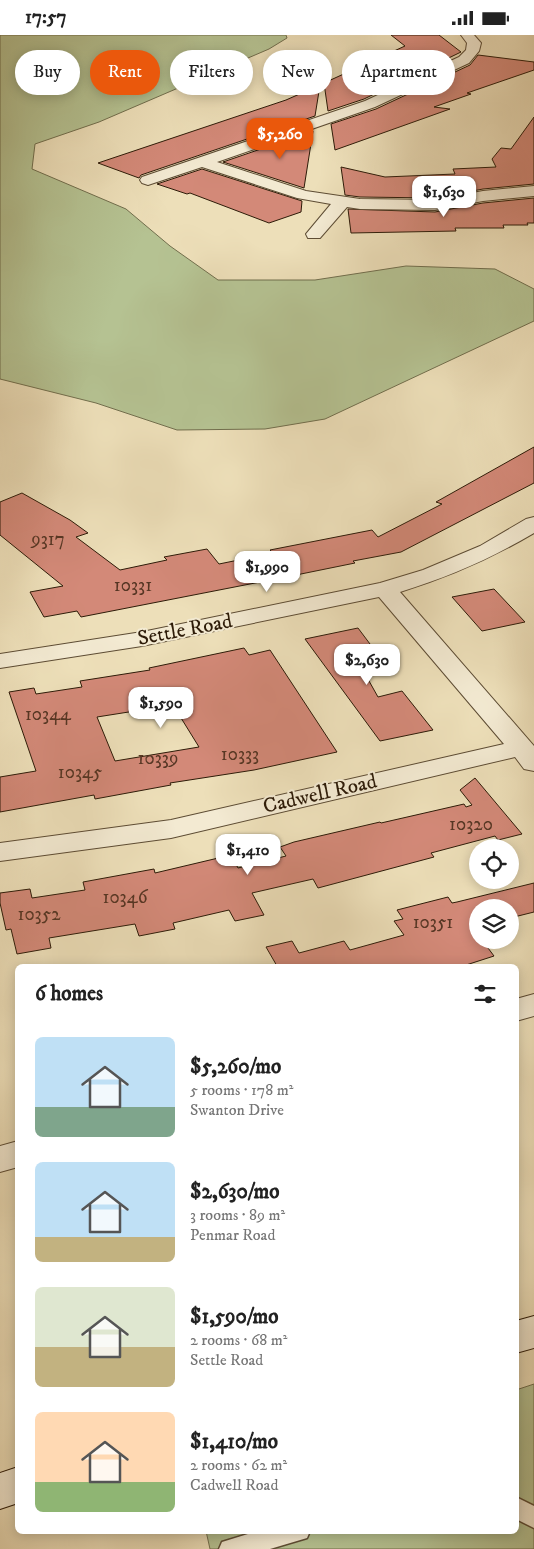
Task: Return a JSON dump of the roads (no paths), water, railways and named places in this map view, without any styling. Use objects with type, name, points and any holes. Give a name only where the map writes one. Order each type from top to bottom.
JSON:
[{"type":"street","points":[[148,181],[370,104],[464,59],[472,51],[474,41],[467,35]]},
{"type":"street","points":[[203,162],[303,195],[342,202],[379,205],[435,205],[483,196],[534,191]]},
{"type":"street","points":[[314,234],[342,202]]},
{"type":"street","name":"Settle Road","points":[[0,661],[142,639],[385,589],[431,575],[488,551],[534,524]]},
{"type":"street","points":[[385,589],[528,755]]},
{"type":"street","name":"Cadwell Road","points":[[0,852],[171,829],[528,755]]},
{"type":"street","points":[[519,1009],[534,1005]]},
{"type":"street","points":[[0,1159],[15,1155]]},
{"type":"street","points":[[519,1336],[534,1332]]},
{"type":"street","points":[[0,1491],[15,1486]]},
{"type":"lane","points":[[519,1509],[534,1517]]},
{"type":"lane","points":[[230,1549],[288,1534]]}]
